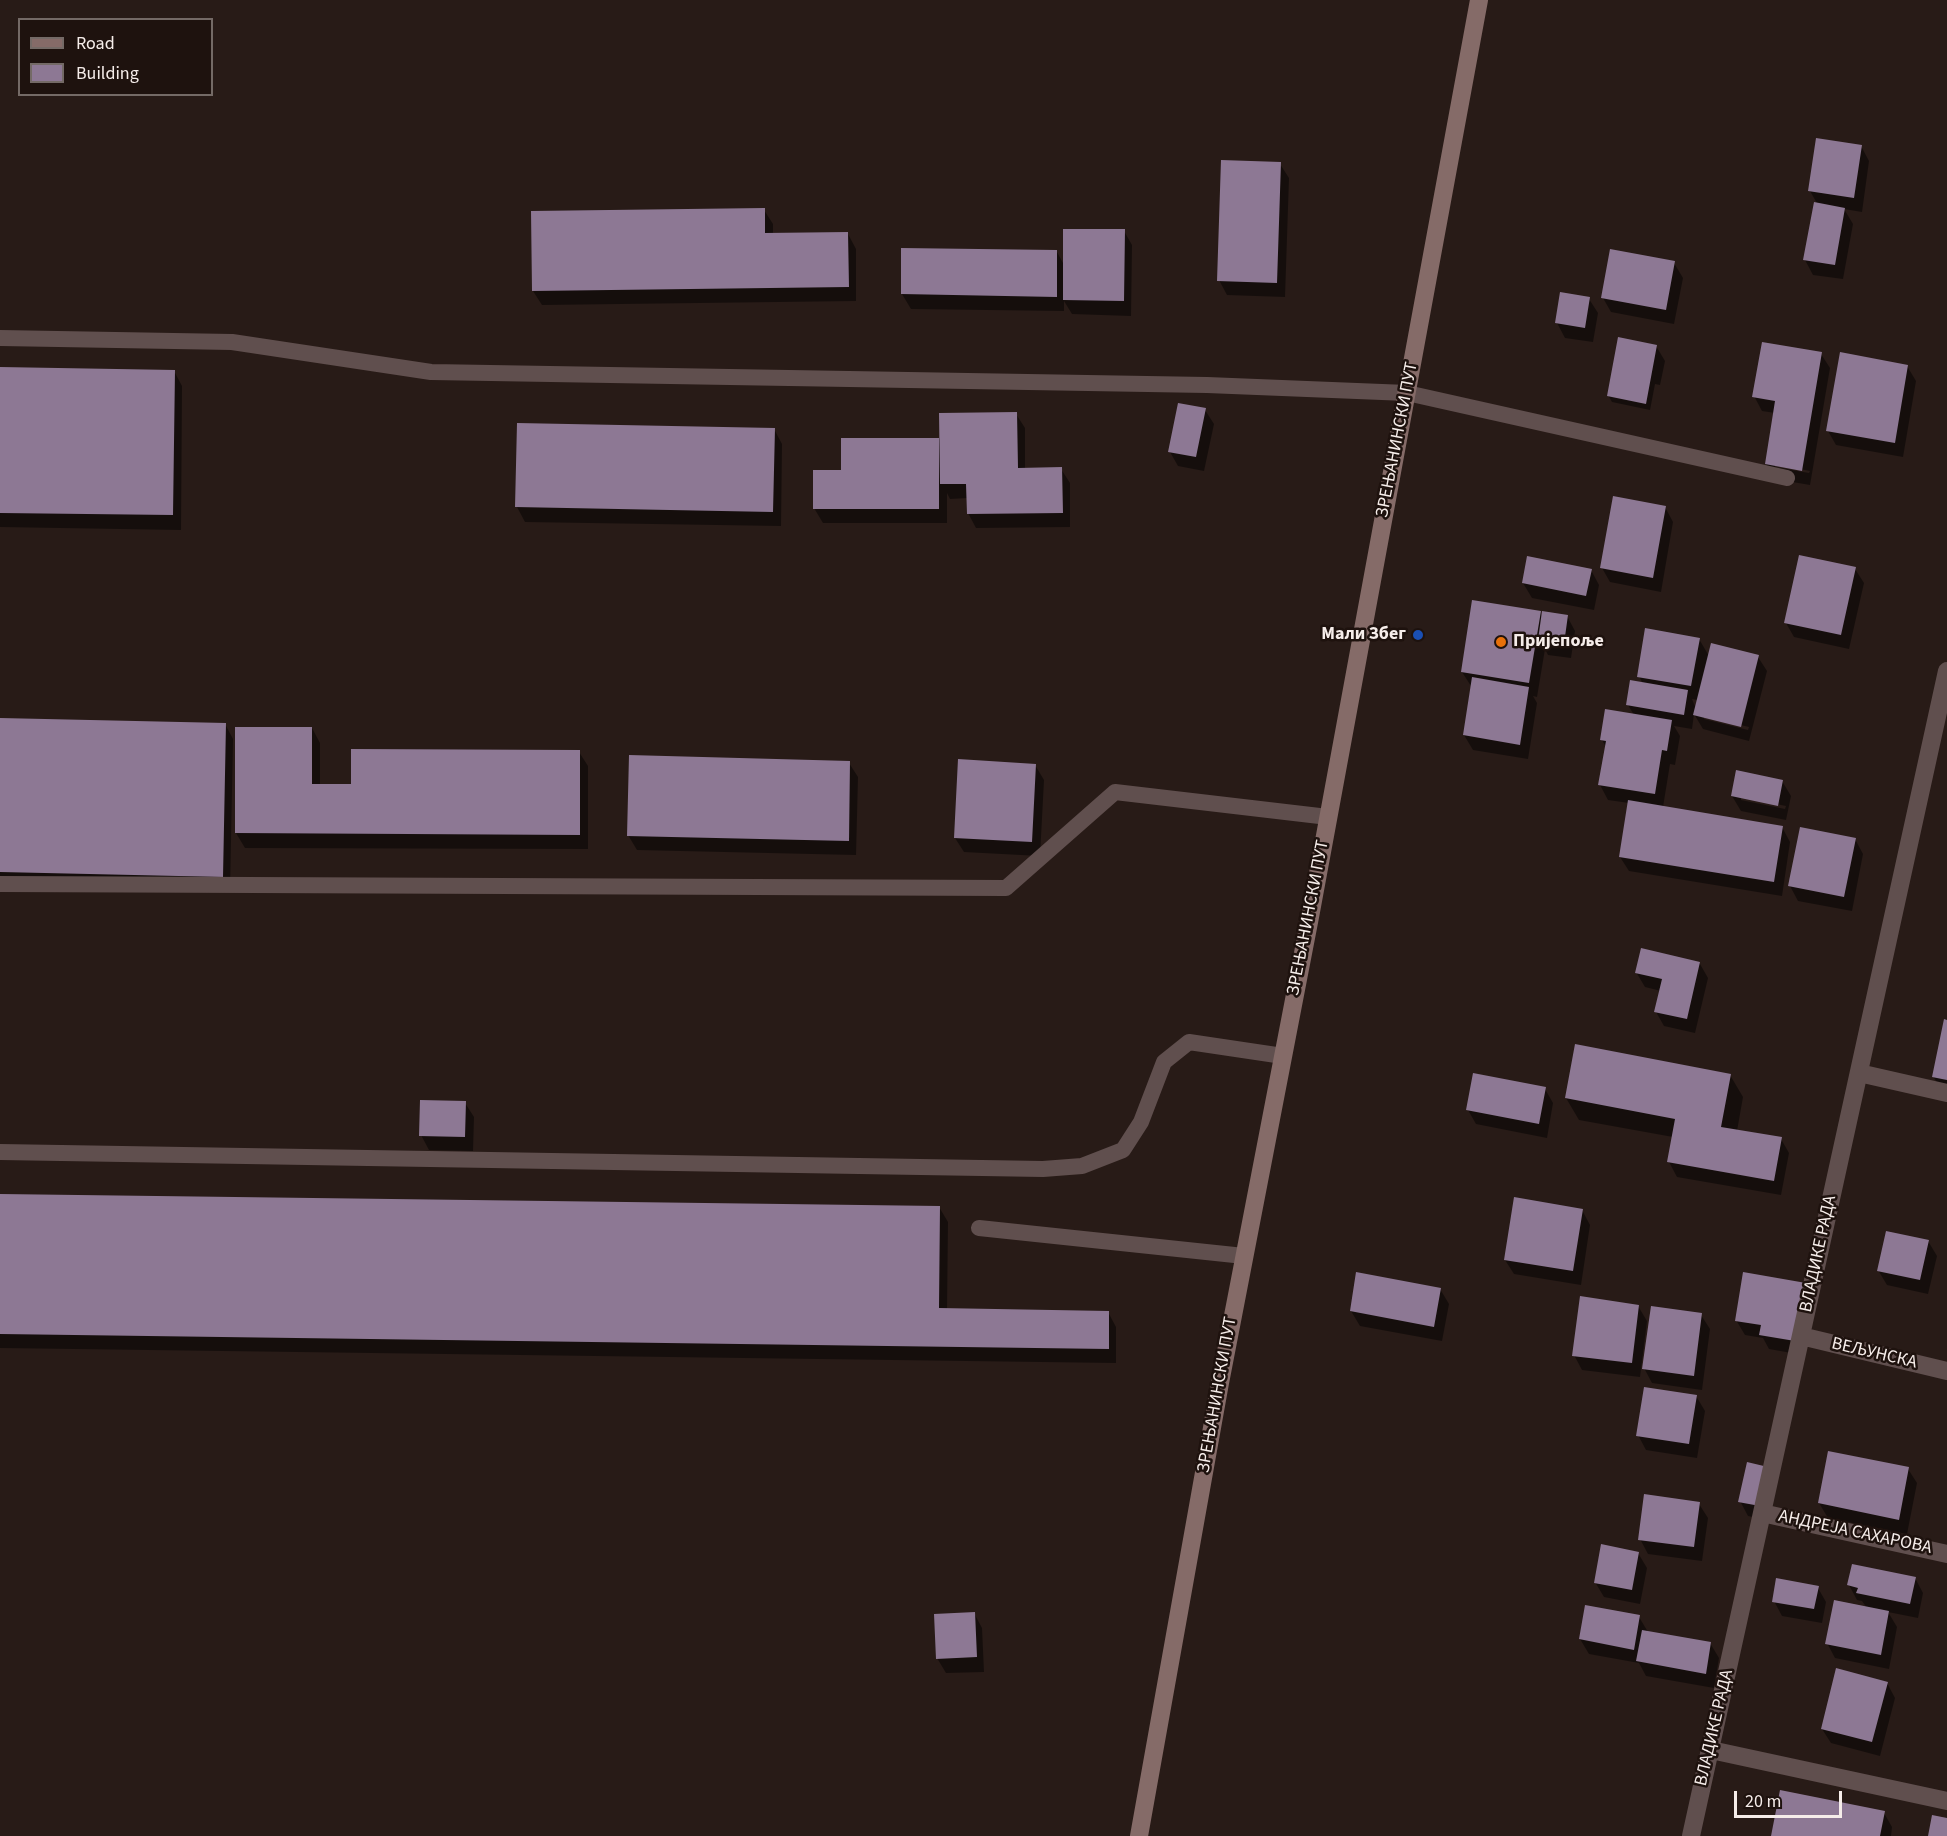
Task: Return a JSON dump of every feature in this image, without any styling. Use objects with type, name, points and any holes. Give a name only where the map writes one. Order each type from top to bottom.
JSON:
[{"type":"main road","name":"ЗРЕЊАНИНСКИ ПУТ","points":[[1139,1836],[1244,1256],[1479,0]]},
{"type":"street","name":"ВЛАДИКЕ РАДА","points":[[1691,1836],[1859,1073],[1942,718],[1947,671]]},
{"type":"street","points":[[1859,1073],[1947,1093]]},
{"type":"street","name":"ВЕЉУНСКА","points":[[1801,1336],[1947,1371]]},
{"type":"street","name":"АНДРЕЈА САХАРОВА","points":[[1762,1513],[1947,1554]]},
{"type":"street","points":[[1711,1750],[1947,1801]]},
{"type":"lane","points":[[0,338],[232,342],[431,372],[1208,385],[1407,393],[1788,478]]},
{"type":"lane","points":[[0,884],[1006,888],[1115,792],[1328,816]]},
{"type":"lane","points":[[0,1152],[1043,1169],[1082,1166],[1123,1150],[1141,1122],[1164,1062],[1189,1042],[1283,1056]]},
{"type":"lane","points":[[979,1228],[1244,1256]]},
{"type":"building","points":[[1816,138],[1862,145],[1854,198],[1808,191]]},
{"type":"building","points":[[1221,160],[1281,162],[1277,283],[1217,281]]},
{"type":"building","points":[[1814,202],[1845,208],[1835,265],[1803,260]]},
{"type":"building","points":[[765,208],[765,233],[848,232],[849,287],[532,291],[531,211]]},
{"type":"building","points":[[1063,229],[1125,229],[1124,301],[1063,300]]},
{"type":"building","points":[[901,248],[1057,250],[1057,297],[901,294]]},
{"type":"building","points":[[1610,249],[1675,261],[1666,310],[1601,298]]},
{"type":"building","points":[[1560,292],[1590,297],[1585,328],[1555,323]]},
{"type":"building","points":[[1618,337],[1657,345],[1646,404],[1607,396]]},
{"type":"building","points":[[1762,342],[1822,352],[1802,471],[1765,464],[1775,401],[1752,397]]},
{"type":"building","points":[[1840,352],[1908,365],[1895,443],[1826,431]]},
{"type":"building","points":[[0,367],[175,370],[173,515],[0,513]]},
{"type":"building","points":[[1178,403],[1206,408],[1196,457],[1168,452]]},
{"type":"building","points":[[1017,412],[1018,468],[1062,467],[1063,513],[967,514],[966,484],[940,484],[939,413]]},
{"type":"building","points":[[517,423],[775,428],[773,512],[515,507]]},
{"type":"building","points":[[841,438],[939,438],[939,509],[813,509],[813,470],[841,470]]},
{"type":"building","points":[[1613,496],[1666,506],[1653,578],[1600,568]]},
{"type":"building","points":[[1799,555],[1856,567],[1841,635],[1784,623]]},
{"type":"building","points":[[1527,556],[1592,569],[1586,596],[1522,583]]},
{"type":"building","name":"Пријепоље","points":[[1472,600],[1541,611],[1529,683],[1461,672]]},
{"type":"building","points":[[1542,611],[1568,615],[1564,644],[1538,640]]},
{"type":"building","points":[[1645,628],[1700,638],[1691,686],[1637,677]]},
{"type":"building","points":[[1711,643],[1759,655],[1741,727],[1693,715]]},
{"type":"building","points":[[1472,677],[1529,687],[1520,745],[1463,735]]},
{"type":"building","points":[[1630,680],[1688,690],[1684,715],[1626,705]]},
{"type":"building","points":[[1605,709],[1672,720],[1667,751],[1662,750],[1655,794],[1598,785],[1606,741],[1600,740]]},
{"type":"building","points":[[0,718],[226,723],[223,877],[0,872]]},
{"type":"building","points":[[235,727],[312,727],[312,784],[351,784],[351,749],[580,750],[580,835],[235,833]]},
{"type":"building","points":[[629,755],[850,761],[849,841],[627,836]]},
{"type":"building","points":[[958,759],[1036,764],[1032,842],[954,838]]},
{"type":"building","points":[[1736,770],[1783,780],[1778,806],[1731,796]]},
{"type":"building","points":[[1628,800],[1783,826],[1774,882],[1619,857]]},
{"type":"building","points":[[1800,827],[1856,838],[1844,897],[1788,886]]},
{"type":"building","points":[[1641,948],[1700,962],[1687,1019],[1654,1012],[1662,979],[1635,973]]},
{"type":"building","points":[[1944,1019],[1947,1020],[1947,1080],[1932,1077]]},
{"type":"building","points":[[1575,1044],[1731,1074],[1721,1127],[1782,1137],[1774,1181],[1667,1162],[1675,1119],[1565,1098]]},
{"type":"building","points":[[1473,1073],[1546,1087],[1539,1124],[1466,1110]]},
{"type":"building","points":[[420,1100],[466,1101],[465,1137],[419,1136]]},
{"type":"building","points":[[0,1194],[940,1206],[939,1308],[1109,1311],[1109,1349],[0,1334]]},
{"type":"building","points":[[1514,1197],[1583,1209],[1573,1271],[1504,1260]]},
{"type":"building","points":[[1886,1231],[1929,1240],[1920,1280],[1877,1271]]},
{"type":"building","points":[[1356,1272],[1441,1288],[1434,1327],[1350,1311]]},
{"type":"building","points":[[1743,1272],[1806,1283],[1795,1341],[1759,1335],[1761,1325],[1735,1321]]},
{"type":"building","points":[[1580,1296],[1639,1305],[1632,1363],[1572,1356]]},
{"type":"building","points":[[1651,1306],[1702,1313],[1694,1376],[1642,1369]]},
{"type":"building","points":[[1644,1387],[1697,1395],[1689,1444],[1636,1436]]},
{"type":"building","points":[[1828,1451],[1909,1467],[1899,1520],[1818,1503]]},
{"type":"building","points":[[1747,1462],[1768,1467],[1760,1506],[1738,1502]]},
{"type":"building","points":[[1644,1494],[1700,1502],[1694,1547],[1638,1540]]},
{"type":"building","points":[[1601,1544],[1639,1552],[1632,1590],[1594,1583]]},
{"type":"building","points":[[1852,1564],[1916,1577],[1910,1604],[1856,1593],[1858,1588],[1847,1585]]},
{"type":"building","points":[[1776,1578],[1819,1586],[1814,1609],[1772,1602]]},
{"type":"building","points":[[1834,1600],[1889,1611],[1881,1655],[1825,1644]]},
{"type":"building","points":[[1585,1605],[1640,1615],[1634,1650],[1579,1639]]},
{"type":"building","points":[[975,1612],[977,1657],[936,1659],[934,1614]]},
{"type":"building","points":[[1642,1630],[1711,1642],[1706,1674],[1636,1661]]},
{"type":"building","points":[[1836,1668],[1888,1682],[1872,1742],[1821,1729]]},
{"type":"building","points":[[1780,1790],[1885,1811],[1880,1836],[1771,1836]]},
{"type":"building","points":[[1932,1815],[1947,1818],[1947,1836],[1928,1836]]},
{"type":"place","name":"Мали Збег","points":[[1418,635]]},
{"type":"place","name":"Пријепоље","points":[[1501,642]]}]
